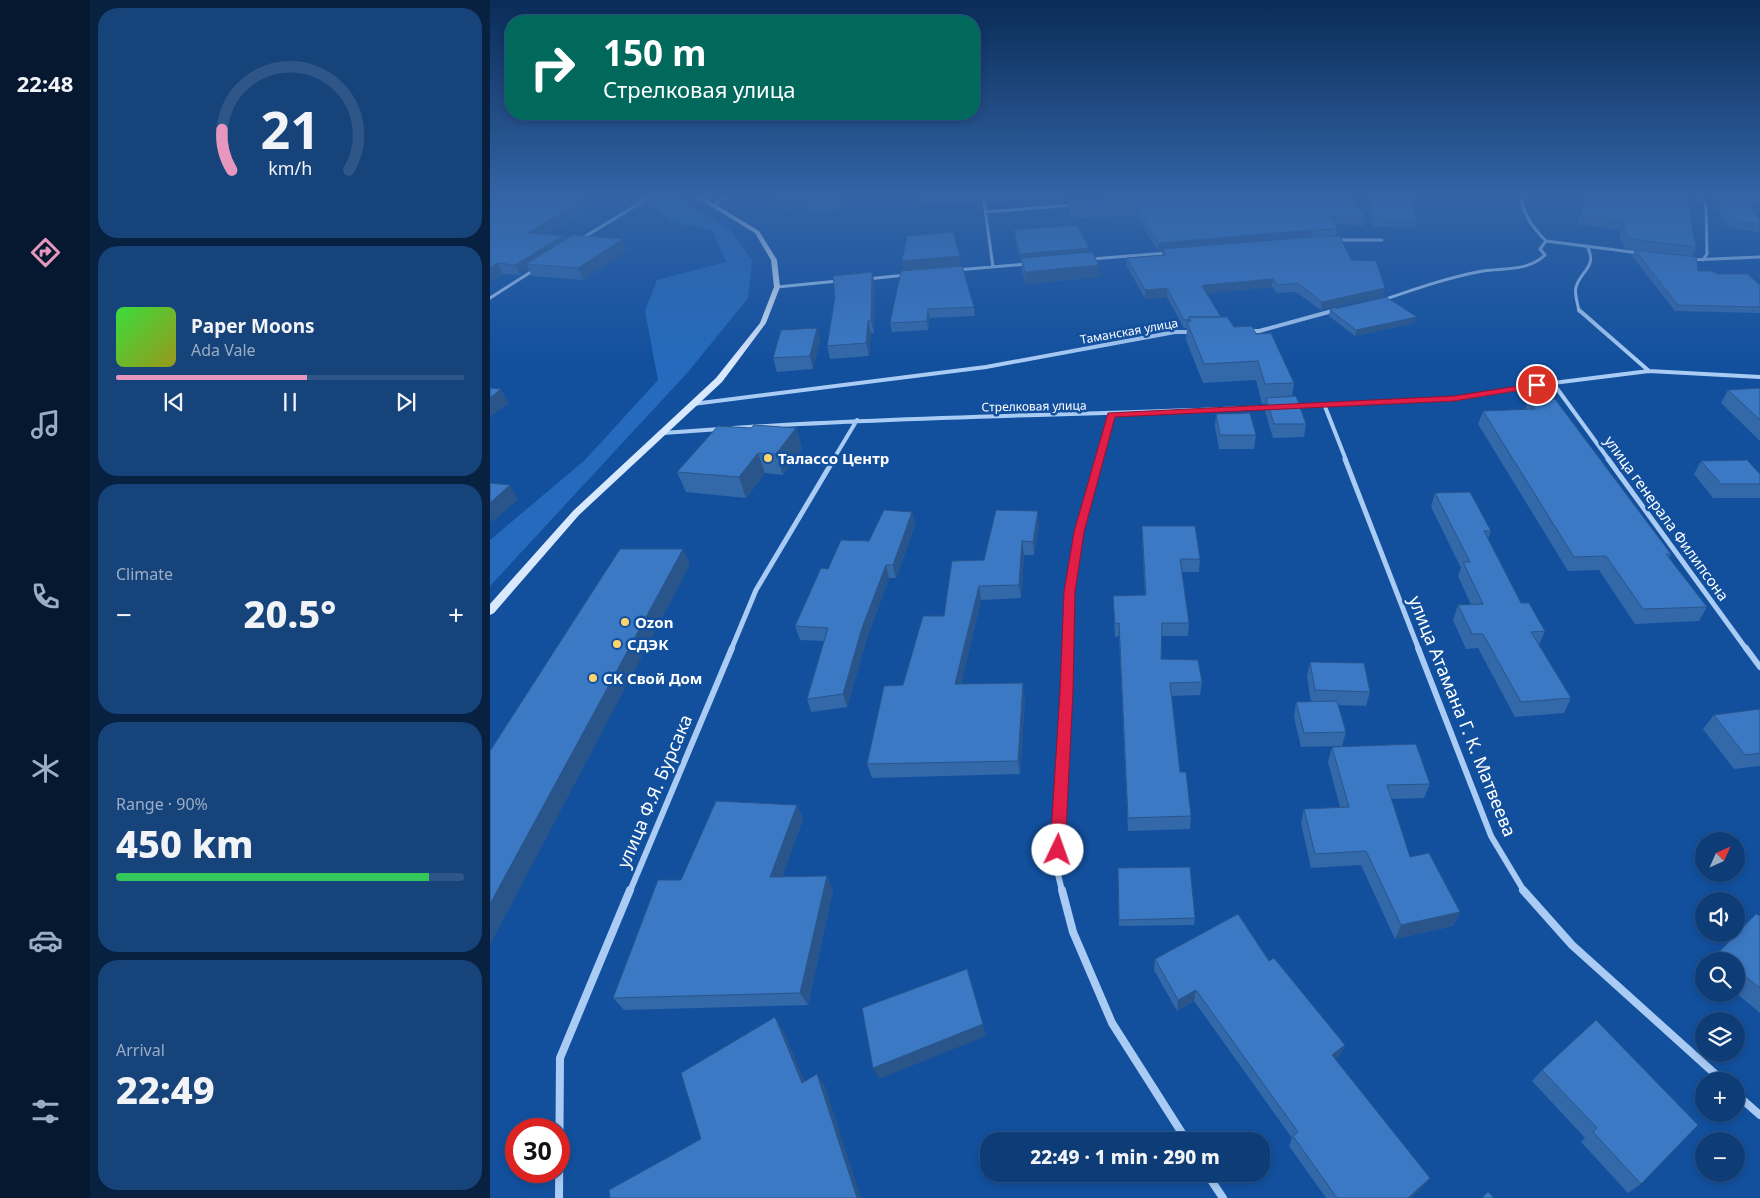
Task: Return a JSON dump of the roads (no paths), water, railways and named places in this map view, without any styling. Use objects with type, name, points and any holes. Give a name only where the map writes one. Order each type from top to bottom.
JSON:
[{"type":"main road","points":[[490,612],[576,513],[719,380],[763,323],[777,287],[774,260],[768,250]]},
{"type":"street","points":[[991,250],[993,267]]},
{"type":"street","points":[[1376,301],[1396,297],[1421,287],[1483,271],[1512,269],[1526,265],[1545,256],[1541,250]]},
{"type":"street","points":[[1589,250],[1592,254],[1589,267],[1576,287],[1579,312],[1649,371]]},
{"type":"street","points":[[1613,250],[1648,255]]},
{"type":"street","points":[[1703,260],[1707,254],[1707,250]]},
{"type":"street","points":[[1083,260],[1172,252]]},
{"type":"street","points":[[1684,260],[1760,257]]},
{"type":"street","points":[[954,271],[1033,264]]},
{"type":"street","points":[[490,298],[535,269]]},
{"type":"street","points":[[865,279],[914,274]]},
{"type":"street","points":[[777,287],[846,281]]},
{"type":"street","points":[[1241,331],[1259,331],[1337,310]]},
{"type":"street","name":"Таманская улица","points":[[692,404],[986,367],[1175,332],[1194,332]]},
{"type":"street","points":[[1285,406],[1454,399],[1553,383],[1649,371],[1760,376]]},
{"type":"street","name":"улица генерала Филипсона","points":[[1553,383],[1760,667]]},
{"type":"street","name":"улица Атамана Г. К. Матвеева","points":[[1324,404],[1490,836],[1521,887],[1572,945],[1713,1072]]},
{"type":"street","name":"Стрелковая улица","points":[[731,428],[857,420],[1111,414],[1276,406]]},
{"type":"street","points":[[1111,414],[1079,532],[1070,592],[1067,692],[1057,870],[1072,932],[1112,1023],[1181,1132]]},
{"type":"street","name":"улица Ф.Я. Бурсака","points":[[559,1198],[560,1058],[756,590],[857,420]]},
{"type":"street","points":[[663,433],[721,429]]},
{"type":"street","points":[[1745,1102],[1760,1115]]},
{"type":"street","points":[[1212,1182],[1223,1198]]},
{"type":"place","name":"Талассо Центр","points":[[768,458]]},
{"type":"place","name":"Ozon","points":[[625,622]]},
{"type":"place","name":"СДЭК","points":[[617,644]]},
{"type":"place","name":"СК Свой Дом","points":[[593,678]]}]
